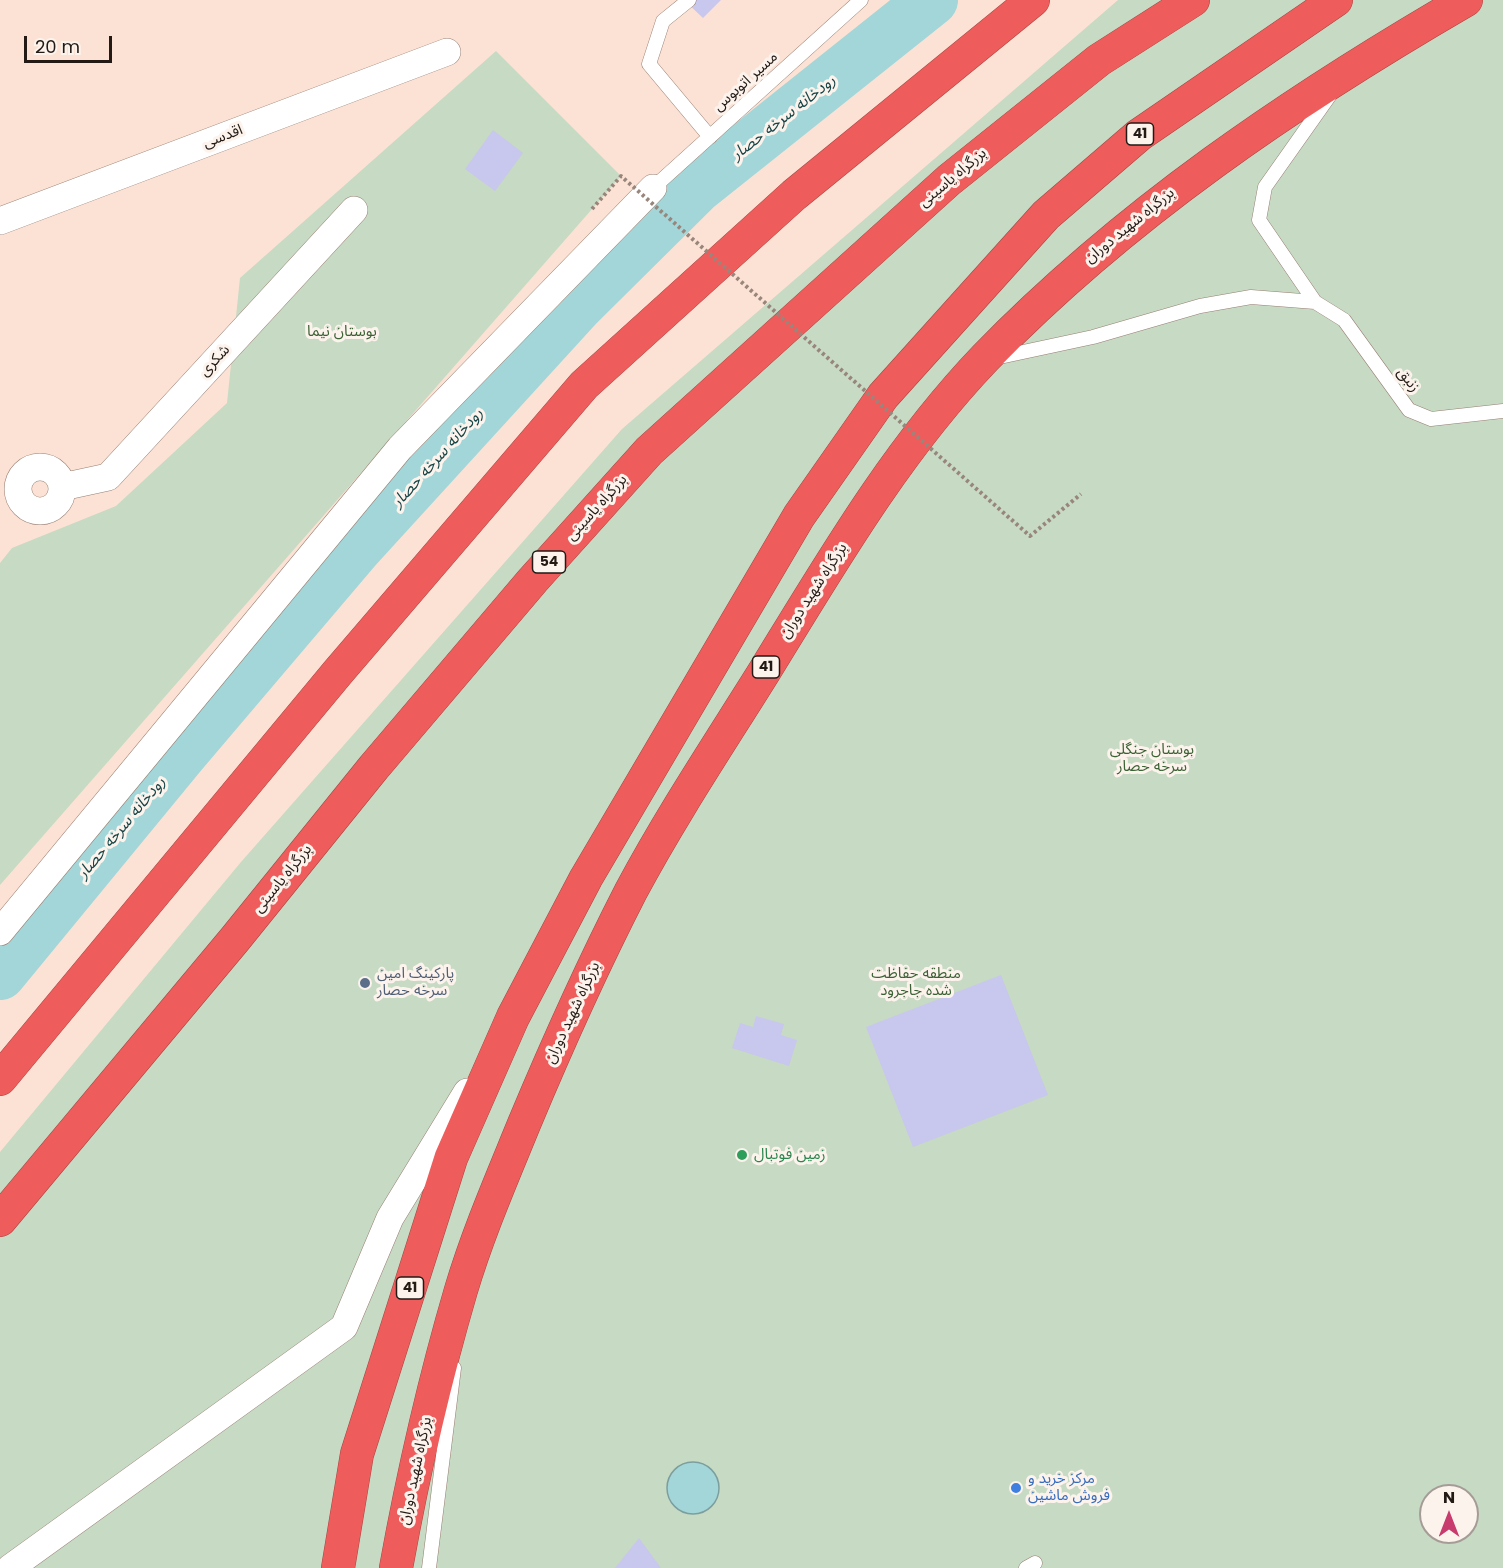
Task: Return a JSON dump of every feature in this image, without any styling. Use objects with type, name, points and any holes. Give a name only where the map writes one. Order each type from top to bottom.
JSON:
[{"type":"highway","points":[[0,1079],[338,672],[584,385],[794,195],[1033,0]]},
{"type":"highway","name":"بزرگراه یاسینی","points":[[0,1220],[235,939],[374,767],[533,580],[649,451],[949,180],[1099,60],[1193,0]]},
{"type":"highway","name":"41","points":[[338,1568],[357,1454],[451,1158],[513,1017],[586,879],[787,537],[883,396],[1046,214],[1139,135],[1336,0]]},
{"type":"highway","name":"بزرگراه شهید دوران","points":[[396,1568],[416,1455],[462,1286],[498,1187],[562,1035],[633,888],[778,649],[905,450],[984,360],[1073,273],[1208,164],[1362,61],[1466,0]]},
{"type":"street","name":"اقدسی","points":[[0,221],[447,52]]},
{"type":"street","points":[[0,932],[399,448],[653,188]]},
{"type":"street","name":"شکری","points":[[9,501],[29,509],[45,511],[58,502],[62,488],[108,477],[354,210]]},
{"type":"street","points":[[10,1568],[344,1327],[390,1218],[513,1017]]},
{"type":"lane","points":[[688,0],[663,21],[649,64],[710,137]]},
{"type":"lane","name":"مسیر اتوبوس","points":[[653,188],[861,0]]},
{"type":"lane","points":[[1315,302],[1259,220],[1265,188],[1329,96],[1362,61]]},
{"type":"lane","points":[[984,360],[1093,338],[1200,306],[1251,297],[1315,302]]},
{"type":"lane","name":"زنبق","points":[[1315,302],[1344,320],[1409,410],[1431,419],[1503,411]]},
{"type":"lane","points":[[429,1568],[443,1470],[462,1286]]},
{"type":"path","points":[[592,209],[621,176],[1030,536],[1081,494]]},
{"type":"green space","name":"منطقه حفاظت شده جاجرود","points":[[1118,0],[1503,0],[1503,1568],[0,1568],[0,1152],[241,862],[622,429]]},
{"type":"green space","name":"بوستان نیما","points":[[496,51],[621,176],[0,885],[0,563],[12,548],[116,506],[227,403],[240,278]]},
{"type":"water","points":[[693,1462],[703,1464],[711,1470],[717,1478],[719,1488],[717,1498],[711,1506],[703,1512],[693,1514],[683,1512],[675,1506],[669,1498],[667,1488],[669,1478],[675,1470],[683,1464]]},
{"type":"building","points":[[684,0],[721,0],[703,18]]},
{"type":"building","points":[[493,130],[523,153],[495,191],[465,169]]},
{"type":"building","points":[[1001,975],[1048,1095],[913,1147],[866,1027]]},
{"type":"building","points":[[756,1016],[784,1024],[781,1035],[797,1040],[789,1066],[732,1048],[740,1023],[753,1027]]},
{"type":"building","points":[[639,1538],[661,1568],[615,1568]]},
{"type":"waterway","name":"رودخانه سرخه حصار","points":[[0,974],[181,754],[357,547],[578,305],[696,188],[932,0]]},
{"type":"place","name":"پارکینگ امین سرخه حصار","points":[[365,983]]},
{"type":"place","name":"زمین فوتبال","points":[[742,1155]]},
{"type":"place","name":"مرکز خرید و فروش ماشین","points":[[1016,1488]]},
{"type":"park label","name":"بوستان جنگلی سرخه حصار","points":[[1152,758]]}]
